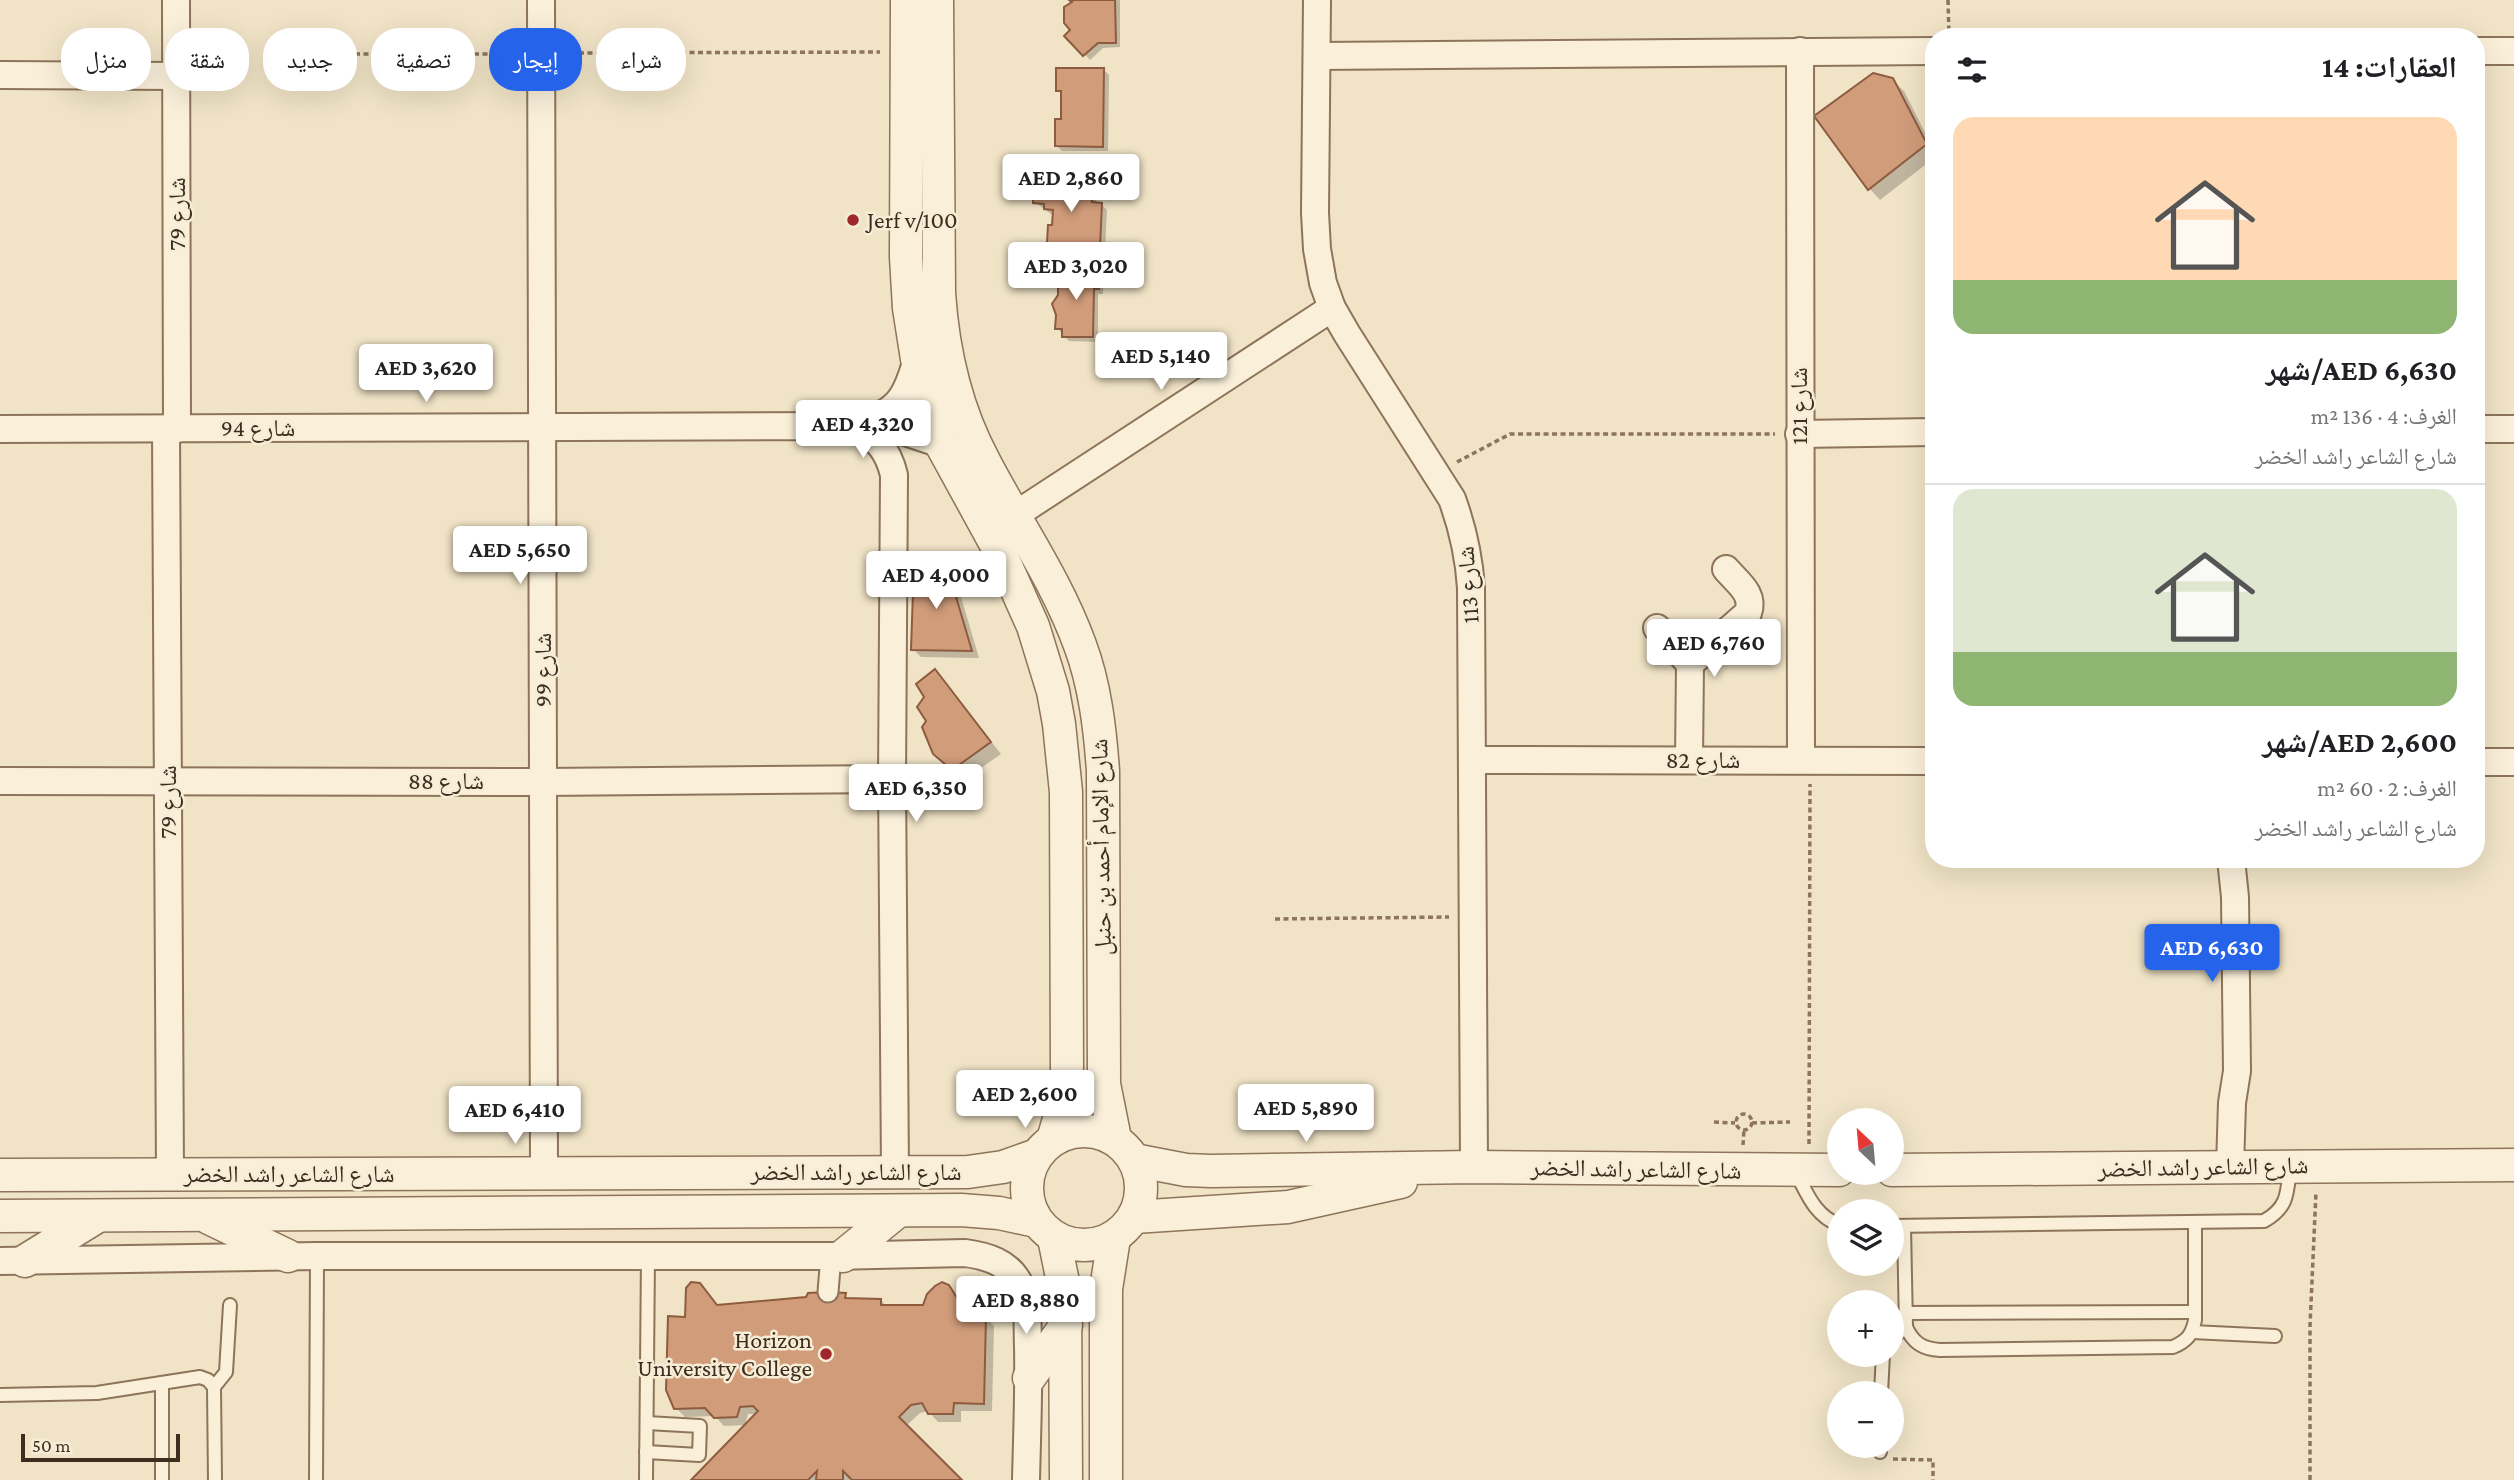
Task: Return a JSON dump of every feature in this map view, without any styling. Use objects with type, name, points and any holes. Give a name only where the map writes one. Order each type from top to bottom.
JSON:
[{"type":"street","name":"شارع 79","points":[[176,0],[176,28]]},
{"type":"street","name":"شارع 99","points":[[541,0],[541,28]]},
{"type":"street","name":"شارع الإمام أحمد بن حنبل","points":[[907,0],[906,257],[909,308],[929,439],[998,548],[1021,596],[1044,658],[1059,724],[1066,792],[1067,1076],[1065,1098],[1045,1147]]},
{"type":"street","name":"شارع الإمام أحمد بن حنبل","points":[[937,0],[937,209],[942,333],[950,376],[964,418],[983,460],[1053,582],[1081,647],[1100,729],[1103,771],[1104,1084],[1124,1149]]},
{"type":"street","name":"شارع 113","points":[[1317,0],[1315,213],[1317,249],[1323,283],[1332,307],[1437,472],[1463,527],[1469,557],[1475,1167]]},
{"type":"street","name":"شارع 121","points":[[1800,51],[1799,434],[1806,760]]},
{"type":"street","points":[[1318,56],[1925,51]]},
{"type":"street","points":[[2485,51],[2514,51]]},
{"type":"street","points":[[0,75],[165,76]]},
{"type":"street","name":"شارع 79","points":[[170,1174],[168,779],[176,91]]},
{"type":"street","name":"شارع 99","points":[[541,91],[544,1172]]},
{"type":"street","points":[[1015,515],[1332,307]]},
{"type":"street","name":"شارع 94","points":[[853,426],[878,418],[899,403],[907,392],[917,359]]},
{"type":"street","points":[[853,426],[868,433],[881,444],[890,459],[894,475],[892,779],[895,1172]]},
{"type":"street","name":"شارع 94","points":[[0,429],[853,426],[896,429],[929,439]]},
{"type":"street","points":[[2485,429],[2514,429]]},
{"type":"street","points":[[1799,434],[1925,432]]},
{"type":"street","points":[[894,475],[903,454],[929,439]]},
{"type":"street","points":[[1690,664],[1748,613],[1751,605],[1749,596],[1726,569]]},
{"type":"street","points":[[1657,628],[1690,664],[1689,760]]},
{"type":"street","name":"شارع 82","points":[[1472,760],[1925,761]]},
{"type":"street","points":[[2485,762],[2514,762]]},
{"type":"street","name":"شارع 88","points":[[0,781],[168,779],[543,782],[892,779]]},
{"type":"street","points":[[2232,868],[2235,897],[2237,1071],[2244,1104],[2239,1166]]},
{"type":"street","points":[[2235,897],[2240,868]]},
{"type":"street","points":[[1066,1480],[1064,1279],[1045,1229],[1029,1208],[1027,1181],[1045,1147],[1073,1132],[1095,1132],[1124,1149],[1140,1173],[1142,1188],[1140,1203],[1124,1228],[1105,1289],[1106,1480]]},
{"type":"street","name":"شارع الشاعر راشد الخضر","points":[[0,1175],[985,1170],[1045,1147]]},
{"type":"street","name":"شارع الشاعر راشد الخضر","points":[[1124,1149],[1185,1170],[1211,1171],[1475,1167],[1814,1170]]},
{"type":"street","name":"شارع الشاعر راشد الخضر","points":[[1904,1170],[2514,1165]]},
{"type":"street","name":"شارع الشاعر راشد الخضر","points":[[1124,1228],[1288,1207],[1475,1167]]},
{"type":"street","points":[[828,1293],[837,1256],[898,1211]]},
{"type":"street","name":"شارع الشاعر راشد الخضر","points":[[0,1216],[980,1211],[1045,1229]]},
{"type":"street","points":[[201,1214],[302,1256]]},
{"type":"street","points":[[12,1261],[100,1215]]},
{"type":"street","points":[[1045,1229],[1068,1244],[1084,1246],[1099,1244],[1124,1228]]},
{"type":"street","points":[[12,1261],[648,1254],[837,1256],[965,1253],[986,1256],[1005,1265],[1018,1281],[1026,1300],[1027,1480]]},
{"type":"street","points":[[1028,1377],[1066,1325]]},
{"type":"lane","points":[[1904,1226],[2264,1221],[2276,1214],[2285,1202],[2304,1166]]},
{"type":"lane","points":[[1814,1170],[1815,1208],[1827,1219]]},
{"type":"lane","points":[[1902,1276],[1906,1327],[1917,1344],[1928,1349],[2173,1347],[2184,1342],[2192,1332],[2195,1223]]},
{"type":"lane","points":[[646,1480],[648,1254]]},
{"type":"lane","points":[[302,1256],[316,1480]]},
{"type":"lane","points":[[214,1387],[226,1372],[230,1305]]},
{"type":"lane","points":[[1905,1313],[2194,1312]]},
{"type":"lane","points":[[2192,1332],[2275,1336]]},
{"type":"lane","points":[[0,1395],[97,1393],[200,1377],[208,1380],[214,1387],[215,1480]]},
{"type":"lane","points":[[162,1383],[162,1480]]},
{"type":"lane","points":[[646,1423],[700,1426],[699,1455],[646,1452]]},
{"type":"path","points":[[1948,0],[1948,28]]},
{"type":"path","points":[[582,53],[907,52]]},
{"type":"path","points":[[357,54],[489,53]]},
{"type":"path","points":[[1437,472],[1510,434],[1799,434]]},
{"type":"path","points":[[1806,760],[1814,1170]]},
{"type":"path","points":[[1275,919],[1472,917]]},
{"type":"path","points":[[1714,1122],[1735,1123],[1744,1130],[1752,1123],[1752,1118],[1744,1113],[1739,1114],[1735,1123]]},
{"type":"path","points":[[1752,1123],[1790,1122]]},
{"type":"path","points":[[2304,1166],[2310,1326],[2310,1480]]},
{"type":"path","points":[[1880,1458],[1933,1460],[1933,1480]]},
{"type":"building","points":[[1069,0],[1115,0],[1116,43],[1098,43],[1083,56],[1064,36],[1070,30],[1064,23],[1064,7],[1072,2]]},
{"type":"building","points":[[1056,68],[1104,68],[1103,147],[1055,146],[1055,119],[1061,119],[1061,91],[1056,91]]},
{"type":"building","points":[[1873,73],[1893,78],[1925,140],[1925,146],[1868,190],[1814,116]]},
{"type":"building","points":[[1034,184],[1092,187],[1092,202],[1102,203],[1100,246],[1047,243],[1048,225],[1052,225],[1053,210],[1044,209],[1044,204],[1033,203]]},
{"type":"building","points":[[1062,269],[1099,269],[1099,289],[1094,289],[1093,337],[1062,337],[1062,329],[1055,329],[1056,315],[1052,304],[1058,295],[1058,278],[1062,278]]},
{"type":"building","points":[[914,562],[946,563],[972,651],[911,650]]},
{"type":"building","points":[[935,669],[991,742],[952,770],[933,754],[922,727],[926,721],[917,707],[924,697],[916,684]]},
{"type":"building","name":"Horizon University College","points":[[691,1282],[700,1283],[717,1305],[806,1297],[808,1293],[828,1292],[846,1293],[845,1298],[881,1299],[881,1305],[923,1305],[927,1294],[935,1286],[942,1282],[949,1285],[959,1301],[959,1315],[986,1316],[984,1404],[954,1403],[953,1414],[928,1414],[922,1403],[911,1405],[899,1417],[962,1480],[852,1480],[843,1471],[843,1480],[816,1480],[817,1471],[808,1480],[691,1480],[758,1411],[753,1406],[740,1407],[737,1417],[714,1418],[705,1408],[674,1409],[666,1390],[668,1316],[685,1317],[686,1288]]},
{"type":"place","name":"Jerf v/100","points":[[853,220]]},
{"type":"place","name":"Horizon University College","points":[[826,1354]]}]
